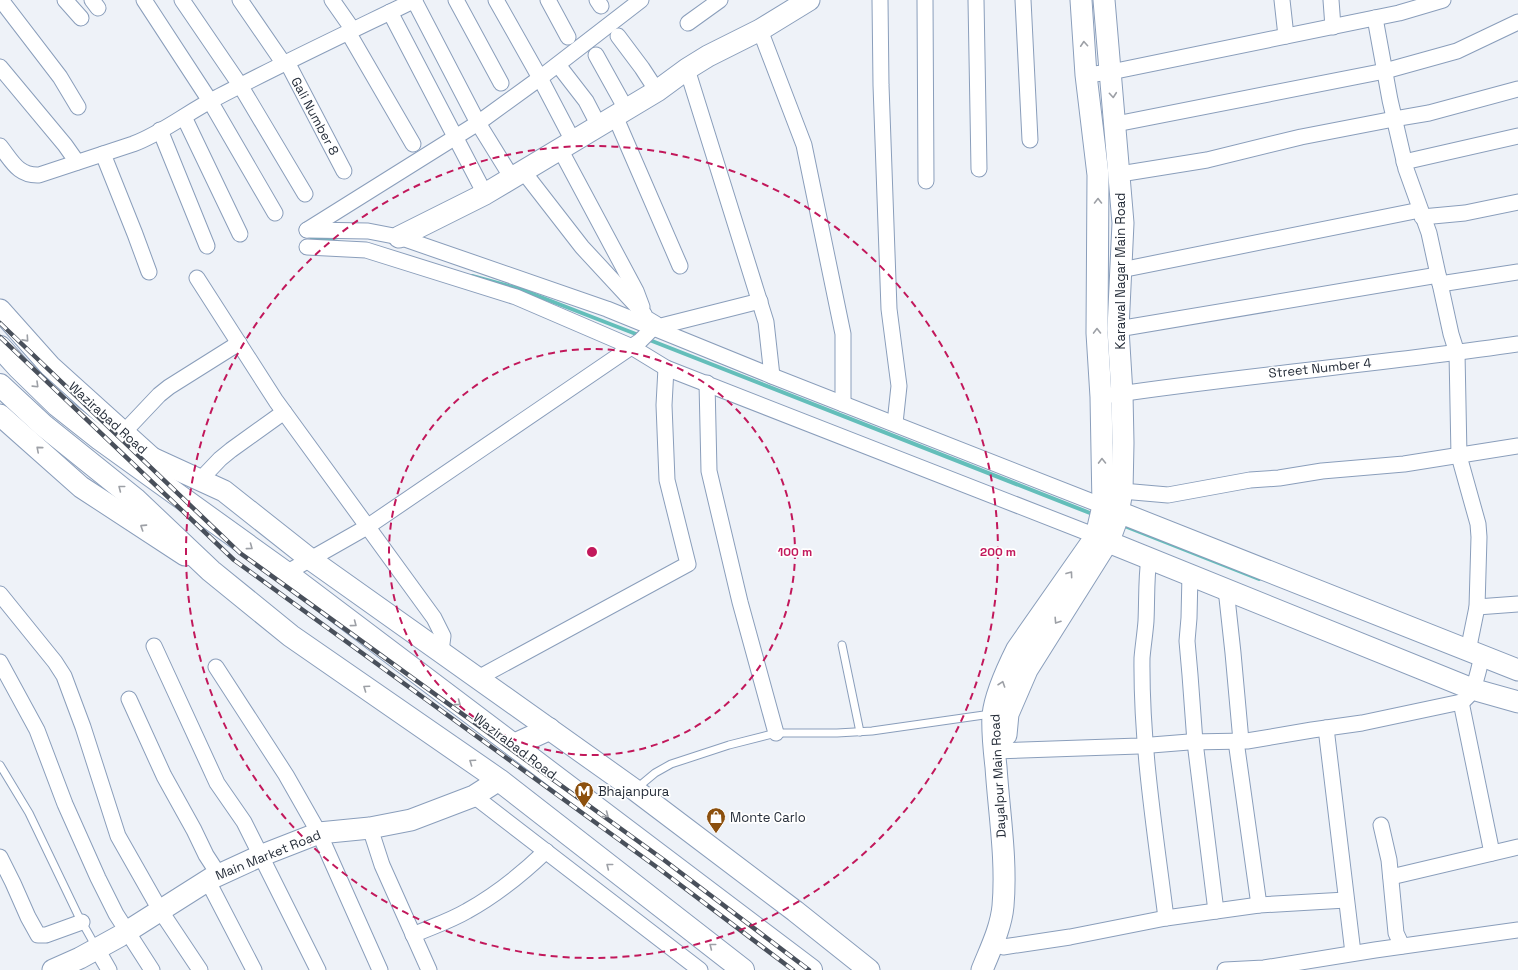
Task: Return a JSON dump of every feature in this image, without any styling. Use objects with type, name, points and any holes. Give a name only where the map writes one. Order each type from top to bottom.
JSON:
[{"type":"highway","name":"Wazirabad Road","points":[[0,347],[19,368],[58,405],[100,439],[286,573],[811,970]]},
{"type":"highway","points":[[0,385],[43,425],[135,499],[211,571],[291,636],[499,780],[743,970]]},
{"type":"highway","points":[[514,745],[549,729]]},
{"type":"street","points":[[1,0],[60,77],[78,107]]},
{"type":"street","points":[[65,0],[81,18]]},
{"type":"street","points":[[144,0],[210,101],[275,213]]},
{"type":"street","points":[[182,0],[240,85],[305,194]]},
{"type":"street","name":"Gali Number 8","points":[[240,0],[285,63],[344,171]]},
{"type":"street","points":[[332,0],[413,144]]},
{"type":"street","points":[[0,146],[24,173],[39,175],[141,141],[240,85],[350,31],[394,7],[415,0],[478,122],[517,175],[656,328]]},
{"type":"street","points":[[456,0],[501,83]]},
{"type":"street","points":[[496,0],[540,78],[566,145],[636,291],[644,314]]},
{"type":"street","points":[[548,0],[568,37]]},
{"type":"street","points":[[641,0],[540,78],[478,122],[307,230],[368,231],[399,237],[607,309],[656,328],[772,376],[895,423],[1108,518],[1149,558],[1470,690],[1518,702]]},
{"type":"street","points":[[399,237],[485,194],[657,90],[708,56],[760,30],[809,0]]},
{"type":"street","points":[[880,0],[881,93],[889,309],[899,386],[895,423]]},
{"type":"street","points":[[925,0],[926,181]]},
{"type":"street","points":[[976,0],[979,169]]},
{"type":"street","points":[[1023,0],[1030,140]]},
{"type":"street","name":"Karawal Nagar Main Road","points":[[1081,0],[1086,75],[1098,175],[1097,333],[1101,397],[1102,472],[1108,518]]},
{"type":"street","name":"Karawal Nagar Main Road","points":[[1104,0],[1116,124],[1123,223],[1118,329],[1122,394],[1108,518]]},
{"type":"street","points":[[1282,0],[1286,36]]},
{"type":"street","points":[[1331,0],[1333,27]]},
{"type":"street","points":[[1086,75],[1111,72],[1399,14],[1422,3],[1443,0]]},
{"type":"street","points":[[688,23],[713,2]]},
{"type":"street","points":[[394,7],[455,137],[485,194]]},
{"type":"street","points":[[1375,18],[1394,119],[1404,162],[1421,214],[1429,232],[1438,279],[1457,353],[1459,456],[1478,524],[1479,537],[1477,656],[1470,690],[1492,853]]},
{"type":"street","points":[[1116,124],[1385,71],[1457,51],[1518,22]]},
{"type":"street","points":[[760,30],[804,145],[843,334],[843,404]]},
{"type":"street","points":[[618,36],[657,90]]},
{"type":"street","points":[[596,55],[613,117],[680,266]]},
{"type":"street","points":[[0,67],[77,162]]},
{"type":"street","points":[[687,69],[766,322],[772,376]]},
{"type":"street","points":[[562,70],[586,101],[613,117]]},
{"type":"street","points":[[1120,174],[1207,160],[1301,137],[1429,113],[1518,89]]},
{"type":"street","points":[[184,117],[240,234]]},
{"type":"street","points":[[160,130],[207,246]]},
{"type":"street","points":[[1404,162],[1518,136]]},
{"type":"street","points":[[103,154],[149,272]]},
{"type":"street","points":[[1121,270],[1421,214],[1465,213],[1518,202]]},
{"type":"street","points":[[307,247],[366,250],[516,297],[635,343],[666,368],[706,384],[1108,518],[1518,670]]},
{"type":"street","points":[[1118,329],[1438,279],[1518,272]]},
{"type":"street","points":[[198,278],[284,412],[437,623],[443,636],[441,651]]},
{"type":"street","points":[[286,573],[367,527],[656,328],[760,301]]},
{"type":"street","name":"Wazirabad Road","points":[[0,310],[50,366],[152,458],[219,524]]},
{"type":"street","points":[[124,432],[169,387],[239,343]]},
{"type":"street","name":"Street Number 4","points":[[1101,397],[1257,375],[1457,353],[1518,344]]},
{"type":"street","points":[[478,678],[688,564],[667,480],[664,405],[666,368]]},
{"type":"street","points":[[706,384],[709,471],[740,602],[776,733]]},
{"type":"street","points":[[200,480],[231,450],[284,412]]},
{"type":"street","points":[[0,415],[81,487],[211,571]]},
{"type":"street","points":[[1108,518],[1168,496],[1250,480],[1279,478],[1322,471],[1404,464],[1518,446]]},
{"type":"street","points":[[152,458],[224,491],[310,559],[635,790],[795,911],[869,970]]},
{"type":"street","name":"Dayalpur Main Road","points":[[995,970],[1014,910],[1016,873],[1000,750],[993,714],[1000,689],[1016,649],[1108,518]]},
{"type":"street","name":"Dayalpur Main Road","points":[[982,970],[1003,908],[1004,873],[1000,750],[1008,714],[1027,670],[1108,518]]},
{"type":"street","points":[[1149,558],[1146,579],[1146,622],[1142,657],[1145,745],[1149,790],[1166,918]]},
{"type":"street","points":[[1190,574],[1187,641],[1195,742],[1216,911]]},
{"type":"street","points":[[1226,589],[1234,652],[1238,741],[1259,906]]},
{"type":"street","points":[[0,594],[55,662],[64,676],[83,727],[118,836],[160,910],[200,970]]},
{"type":"street","points":[[1477,607],[1518,604]]},
{"type":"street","points":[[154,646],[217,783],[244,822],[318,970]]},
{"type":"street","points":[[0,662],[37,730],[65,804],[116,914],[152,970]]},
{"type":"street","points":[[216,666],[286,775],[319,833],[380,970]]},
{"type":"street","points":[[1000,750],[1238,741],[1362,723],[1470,690]]},
{"type":"street","points":[[130,699],[164,776],[206,855],[214,877],[212,889],[254,970]]},
{"type":"street","points":[[1326,728],[1333,797],[1343,860],[1346,900],[1353,953]]},
{"type":"street","name":"Main Market Road","points":[[54,970],[97,949],[214,877],[260,856],[319,833],[370,828],[411,820],[474,796],[499,780]]},
{"type":"street","points":[[474,796],[700,970]]},
{"type":"street","points":[[1381,825],[1391,877],[1396,933],[1402,946]]},
{"type":"street","points":[[370,828],[382,865],[428,970]]},
{"type":"street","points":[[1391,877],[1518,847]]},
{"type":"street","points":[[413,935],[466,912],[504,888],[546,851]]},
{"type":"street","points":[[0,857],[28,917],[38,934],[46,935],[82,922]]},
{"type":"street","points":[[1003,947],[1070,937],[1166,918],[1216,911],[1259,906],[1346,900]]},
{"type":"street","points":[[1225,970],[1264,968],[1353,953],[1518,930]]},
{"type":"street","points":[[97,949],[109,970]]},
{"type":"lane","points":[[842,645],[860,732]]},
{"type":"lane","points":[[635,790],[655,773],[671,764],[729,745],[776,733],[860,732],[993,714]]},
{"type":"lane","points":[[0,765],[29,813],[82,922],[97,949]]},
{"type":"waterway","points":[[311,237],[338,242]]},
{"type":"waterway","points":[[472,276],[520,289],[641,336]]},
{"type":"waterway","points":[[647,339],[1095,515]]},
{"type":"waterway","points":[[1122,525],[1259,579]]},
{"type":"railway","points":[[0,323],[240,553],[664,860],[809,970]]},
{"type":"railway","points":[[0,337],[234,560],[658,868],[793,970]]},
{"type":"place","name":"Bhajanpura","points":[[584,808]]},
{"type":"place","name":"Monte Carlo","points":[[716,834]]}]
